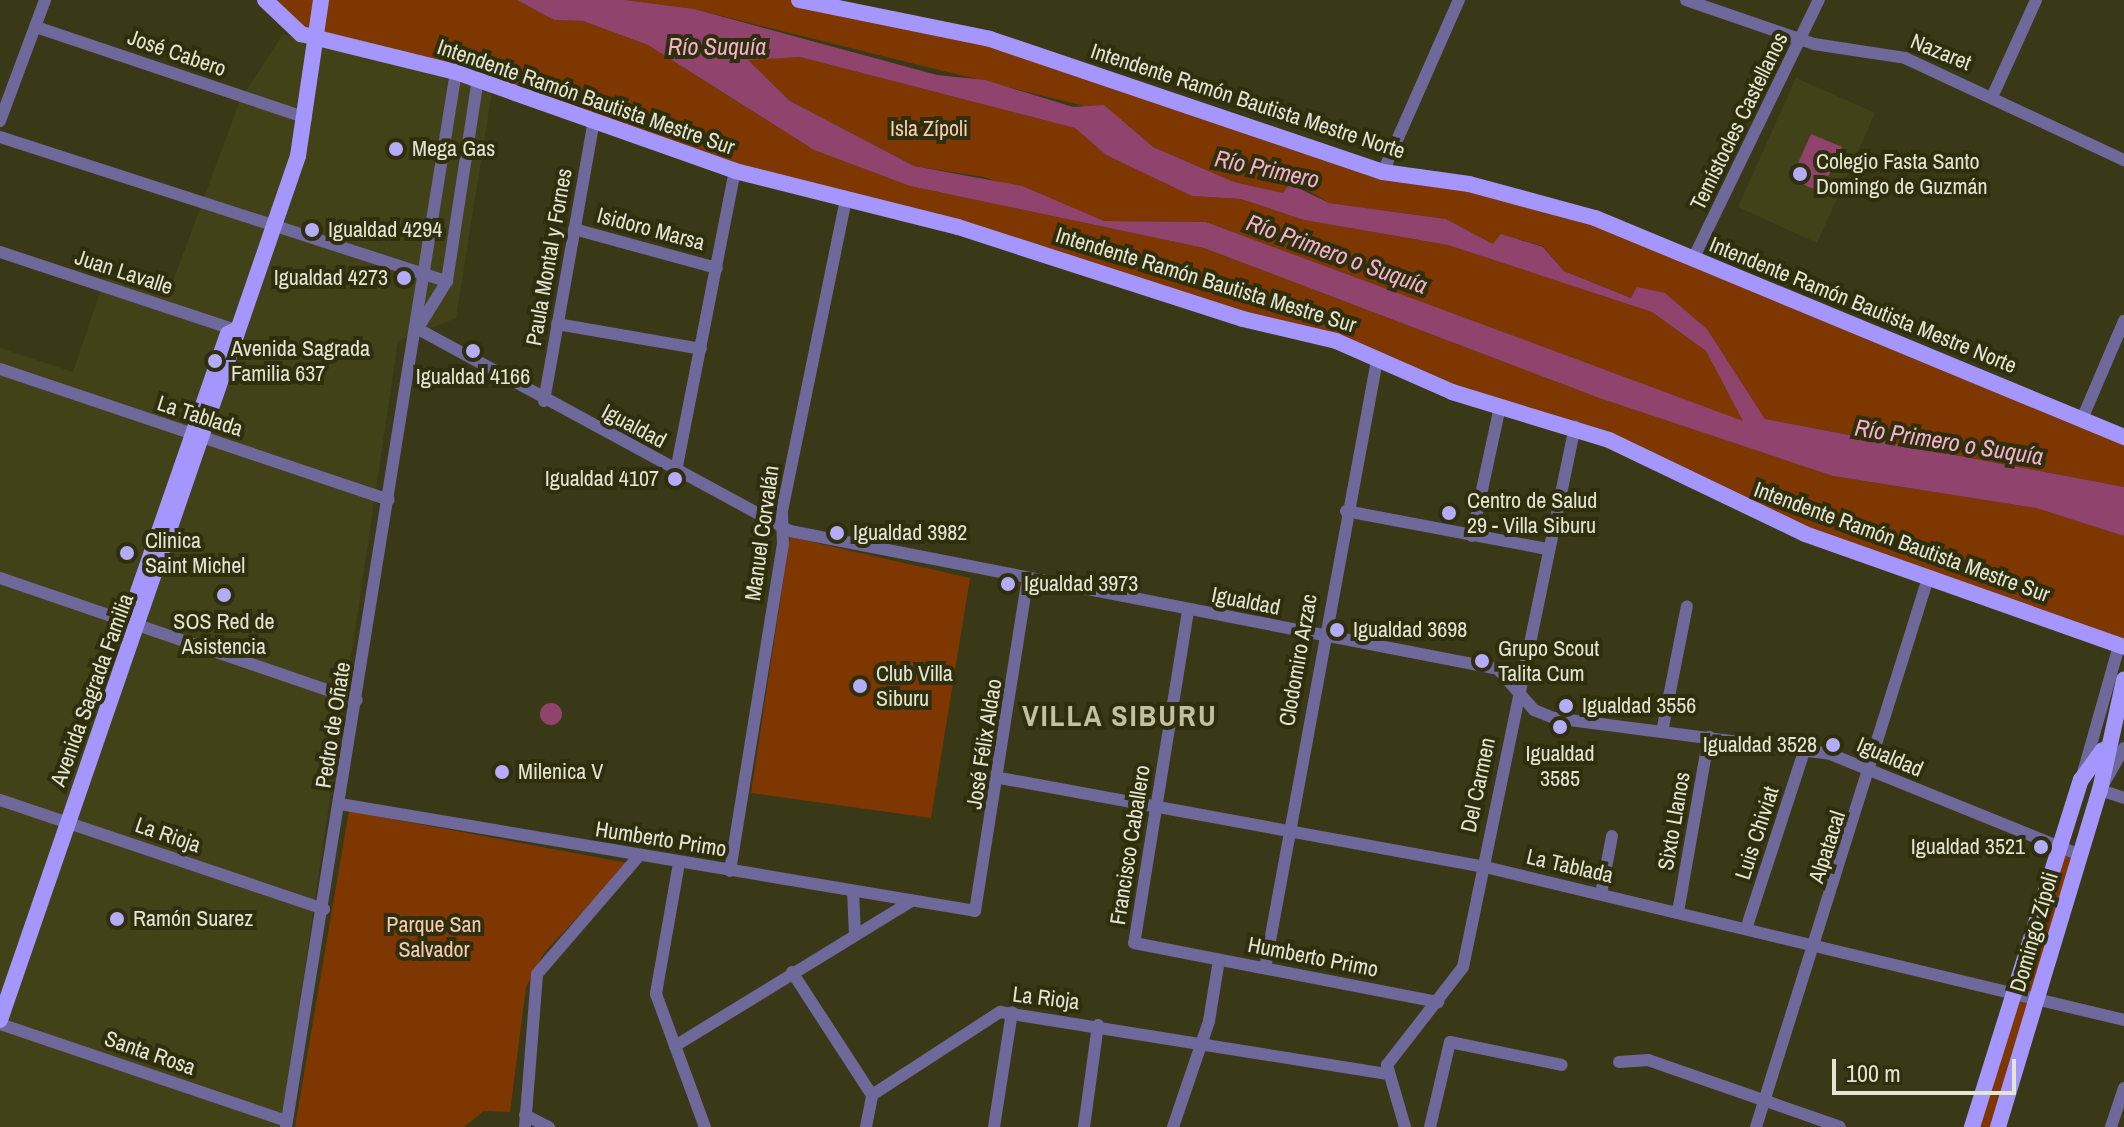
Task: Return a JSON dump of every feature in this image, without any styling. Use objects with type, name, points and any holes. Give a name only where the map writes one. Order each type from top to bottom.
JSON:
[{"type":"main road","name":"Intendente Ramón Bautista Mestre Sur","points":[[265,0],[292,30],[316,38],[478,78],[735,171],[845,203],[1080,263],[1377,360],[1500,406],[1575,426],[1749,510],[1928,578],[2122,646]]},
{"type":"main road","name":"Intendente Ramón Bautista Mestre Norte","points":[[799,0],[990,39],[1383,172],[1512,194],[1693,259],[2124,437]]},
{"type":"main road","name":"Avenida Sagrada Familia","points":[[0,988],[63,821],[274,226],[306,118],[320,6]]},
{"type":"main road","name":"Domingo Zípoli","points":[[1998,1127],[2100,790],[2103,748],[2124,680]]},
{"type":"main road","name":"Domingo Zípoli","points":[[1972,1127],[2081,780],[2103,748]]},
{"type":"main road","name":"Avenida Sagrada Familia","points":[[0,1022],[63,821]]},
{"type":"street","points":[[0,121],[36,27],[43,0]]},
{"type":"street","points":[[1383,172],[1459,0]]},
{"type":"street","name":"Nazaret","points":[[1686,0],[1709,4],[1802,40],[1905,58],[1993,95],[2124,160]]},
{"type":"street","name":"Temístocles Castellanos","points":[[1693,259],[1819,0]]},
{"type":"street","points":[[1993,95],[2036,0]]},
{"type":"street","name":"José Cabero","points":[[36,27],[306,118]]},
{"type":"street","name":"Pedro de Oñate","points":[[286,1124],[418,329],[456,72]]},
{"type":"street","name":"Pedro de Oñate","points":[[418,329],[447,281],[478,78]]},
{"type":"street","name":"Paula Montal y Fornes","points":[[544,401],[594,120]]},
{"type":"street","points":[[0,137],[425,277],[447,281]]},
{"type":"street","points":[[676,471],[735,171]]},
{"type":"street","name":"Manuel Corvalán","points":[[730,871],[783,528],[845,203]]},
{"type":"street","name":"Isidoro Marsa","points":[[574,229],[717,268]]},
{"type":"street","name":"Juan Lavalle","points":[[0,252],[236,330]]},
{"type":"street","points":[[2082,419],[2124,321]]},
{"type":"street","points":[[557,324],[701,349]]},
{"type":"street","name":"Igualdad","points":[[418,329],[544,401],[783,528],[1027,582],[1498,669],[1534,710],[1554,718],[1805,749],[1869,768],[2080,855]]},
{"type":"street","name":"Clodomiro Arzac","points":[[1265,968],[1321,636],[1377,360]]},
{"type":"street","name":"La Tablada","points":[[0,369],[389,500]]},
{"type":"street","points":[[1472,536],[1500,406]]},
{"type":"street","name":"Del Carmen","points":[[1386,1074],[1390,1057],[1438,1002],[1463,967],[1481,866],[1575,426]]},
{"type":"street","points":[[1346,511],[1548,549]]},
{"type":"street","points":[[0,578],[357,700]]},
{"type":"street","name":"Alpatacal","points":[[1756,1127],[1928,578]]},
{"type":"street","name":"José Félix Aldao","points":[[975,911],[1000,778],[1027,582]]},
{"type":"street","points":[[1662,732],[1687,606]]},
{"type":"street","name":"Francisco Caballero","points":[[1134,943],[1188,611]]},
{"type":"street","name":"Domingo Zípoli","points":[[2081,780],[2122,646]]},
{"type":"street","name":"Sixto Llanos","points":[[1678,912],[1709,737]]},
{"type":"street","points":[[2124,748],[2100,790],[2124,798]]},
{"type":"street","name":"Luis Chiviat","points":[[1746,929],[1805,749]]},
{"type":"street","name":"La Tablada","points":[[1000,778],[1481,866],[1813,947],[2014,992],[2039,994],[2124,1020]]},
{"type":"street","name":"La Rioja","points":[[0,800],[324,909]]},
{"type":"street","name":"Humberto Primo","points":[[340,804],[638,857],[975,911]]},
{"type":"street","points":[[1601,894],[1612,836]]},
{"type":"street","points":[[549,1127],[525,1121],[537,974],[638,857]]},
{"type":"street","points":[[679,863],[655,983],[705,1127]]},
{"type":"street","points":[[853,891],[855,935]]},
{"type":"street","points":[[675,1046],[912,901]]},
{"type":"street","name":"Humberto Primo","points":[[1134,943],[1438,1002]]},
{"type":"street","points":[[1173,1127],[1203,1042],[1219,960]]},
{"type":"street","points":[[792,972],[872,1095],[866,1127]]},
{"type":"street","points":[[994,1127],[1012,1012]]},
{"type":"street","name":"La Rioja","points":[[872,1095],[981,1018],[1012,1012],[1386,1074]]},
{"type":"street","name":"Santa Rosa","points":[[0,1022],[286,1124]]},
{"type":"street","points":[[1082,1123],[1098,1025]]},
{"type":"street","points":[[1430,1127],[1450,1042],[1562,1065]]},
{"type":"street","points":[[1619,1062],[1648,1060],[1840,1127]]},
{"type":"street","points":[[1386,1074],[1405,1127]]},
{"type":"street","points":[[2111,1127],[2124,1088]]},
{"type":"shaded area","points":[[283,34],[492,91],[456,318],[398,341],[281,1127],[0,1127],[0,348],[73,372],[106,275],[169,292],[241,98]]},
{"type":"shaded area","name":"Colegio Fasta Santo Domingo de Guzmán","points":[[1796,78],[1875,113],[1817,243],[1738,207]]},
{"type":"green space","points":[[265,0],[517,0],[554,20],[583,21],[648,45],[814,150],[910,186],[1204,248],[1602,399],[1833,476],[2036,508],[2124,536],[2124,647],[1867,557],[1609,440],[1080,263],[845,203],[478,78],[301,34]]},
{"type":"green space","points":[[625,0],[799,0],[941,28],[1368,168],[1595,218],[2124,437],[2124,487],[1765,419],[1707,329],[1665,293],[1632,298],[1564,271],[1543,246],[1518,239],[1493,244],[1446,219],[1329,203],[1303,187],[1283,193],[1234,182],[1153,147],[1108,112],[694,9]]},
{"type":"green space","name":"Isla Zípoli","points":[[800,57],[1075,128],[1106,155],[1192,196],[1241,199],[1304,220],[1448,245],[1652,312],[1706,351],[1744,422],[1206,222],[1104,221],[984,177],[914,166],[790,101],[747,59]]},
{"type":"green space","name":"Club Villa Siburu","points":[[790,537],[970,578],[931,818],[751,793]]},
{"type":"green space","name":"Parque San Salvador","points":[[349,811],[628,863],[544,953],[526,987],[510,1112],[484,1111],[464,1127],[295,1127]]},
{"type":"green space","points":[[2059,847],[2080,855],[1998,1127],[1972,1127]]},
{"type":"water","name":"Río Suquía","points":[[517,0],[625,0],[694,9],[937,75],[985,80],[1073,107],[1104,105],[1153,147],[1234,182],[1283,193],[1290,184],[1329,203],[1446,219],[1493,244],[1501,234],[1543,247],[1564,271],[1631,298],[1637,287],[1665,293],[1707,329],[1765,419],[2124,487],[2124,536],[2036,508],[1833,476],[1602,399],[1204,248],[910,186],[814,150],[648,45],[583,21],[554,20]],"holes":[[[800,57],[1075,128],[1106,155],[1192,196],[1241,199],[1304,220],[1448,245],[1652,312],[1706,351],[1743,421],[1206,222],[1104,221],[1022,186],[914,166],[790,101],[748,60]]]},
{"type":"water","points":[[1811,134],[1842,147],[1821,192],[1791,179]]},
{"type":"water","points":[[551,703],[559,706],[562,714],[559,722],[551,725],[543,722],[540,714],[543,706]]},
{"type":"place","name":"Mega Gas","points":[[396,149]]},
{"type":"place","name":"Colegio Fasta Santo Domingo de Guzmán","points":[[1800,174]]},
{"type":"place","name":"Igualdad 4294","points":[[312,230]]},
{"type":"place","name":"Igualdad 4273","points":[[404,278]]},
{"type":"place","name":"Igualdad 4166","points":[[473,351]]},
{"type":"place","name":"Avenida Sagrada Familia 637","points":[[215,361]]},
{"type":"place","name":"Igualdad 4107","points":[[675,479]]},
{"type":"place","name":"Centro de Salud 29 - Villa Siburu","points":[[1449,513]]},
{"type":"place","name":"Igualdad 3982","points":[[837,533]]},
{"type":"place","name":"Clinica Saint Michel","points":[[127,553]]},
{"type":"place","name":"Igualdad 3973","points":[[1008,584]]},
{"type":"place","name":"SOS Red de Asistencia","points":[[224,595]]},
{"type":"place","name":"Igualdad 3698","points":[[1337,630]]},
{"type":"place","name":"Grupo Scout Talita Cum","points":[[1482,661]]},
{"type":"place","name":"Club Villa Siburu","points":[[860,686]]},
{"type":"place","name":"Igualdad 3556","points":[[1566,706]]},
{"type":"place","name":"Igualdad 3585","points":[[1560,727]]},
{"type":"place","name":"Igualdad 3528","points":[[1833,745]]},
{"type":"place","name":"Milenica V","points":[[502,772]]},
{"type":"place","name":"Igualdad 3521","points":[[2041,847]]},
{"type":"place","name":"Ramón Suarez","points":[[117,919]]},
{"type":"district","name":"VILLA SIBURU","points":[[1120,715]]},
{"type":"water label","name":"Río Primero","points":[[1267,169]]},
{"type":"water label","name":"Río Primero o Suquía","points":[[1337,254]]},
{"type":"water label","name":"Río Primero o Suquía","points":[[1949,442]]}]
